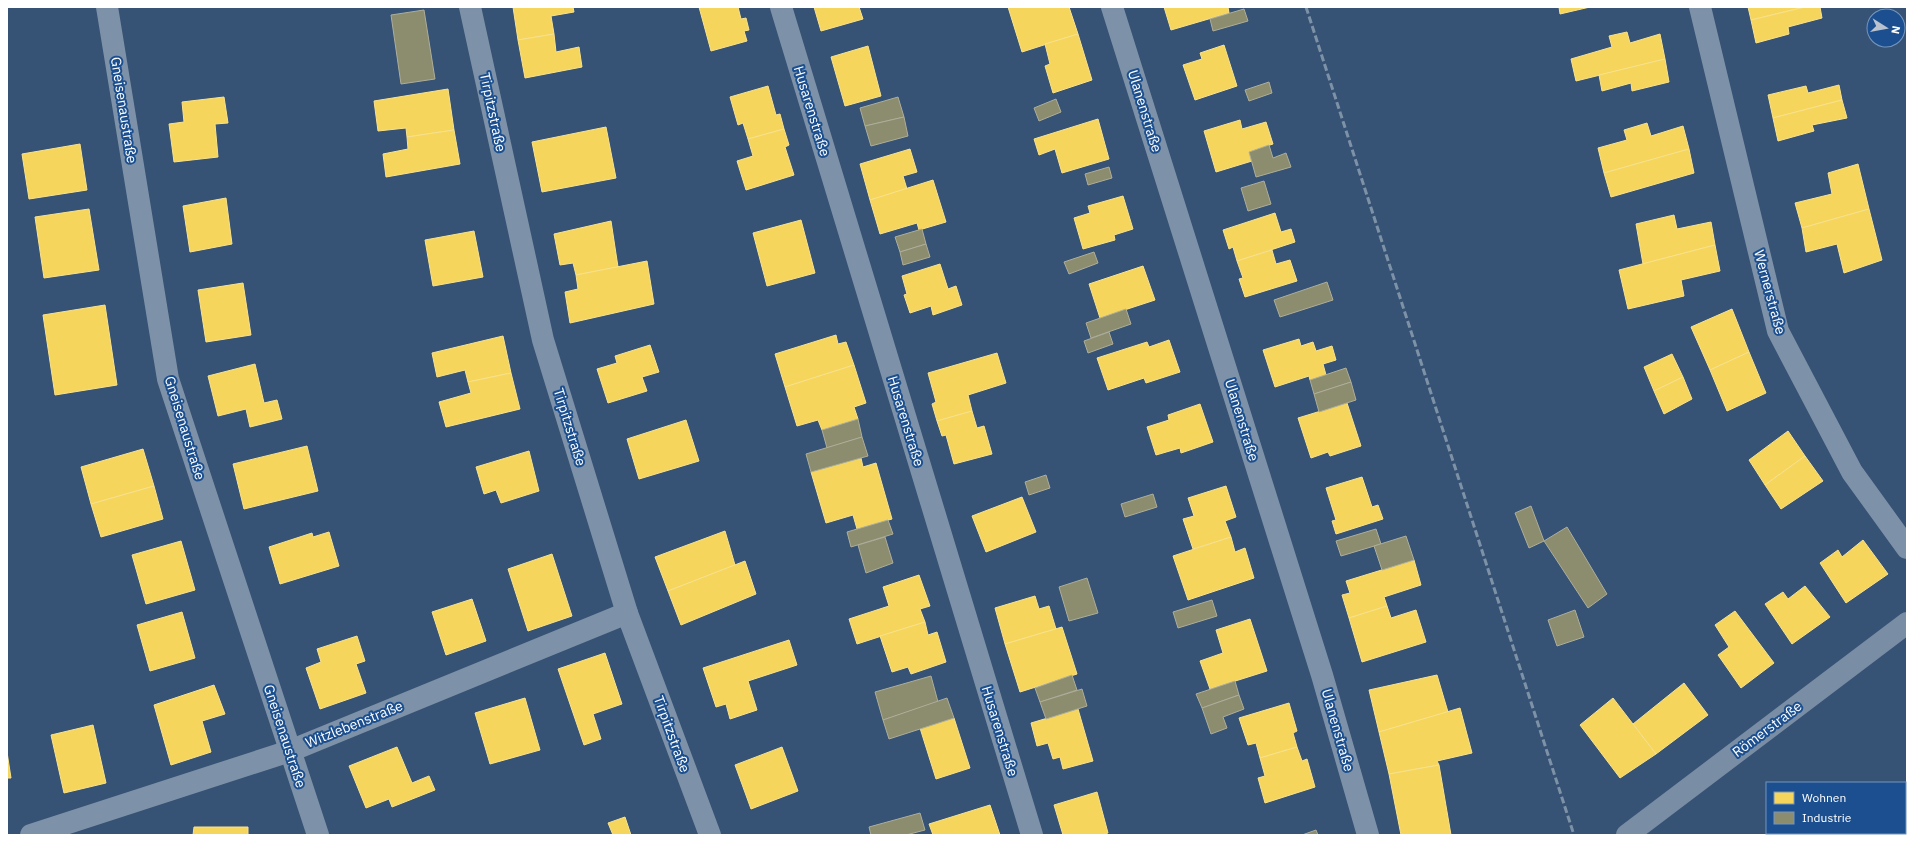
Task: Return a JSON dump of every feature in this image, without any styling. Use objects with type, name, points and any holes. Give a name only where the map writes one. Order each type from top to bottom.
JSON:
[{"type":"main road","name":"Römerstraße","points":[[1627,835],[1907,623]]},
{"type":"street","name":"Gneisenaustraße","points":[[107,7],[168,379],[318,835]]},
{"type":"street","name":"Tirpitzstraße","points":[[470,7],[543,340],[627,613],[710,835]]},
{"type":"street","name":"Husarenstraße","points":[[780,7],[1032,835]]},
{"type":"street","name":"Ulanenstraße","points":[[1112,7],[1322,675],[1368,835]]},
{"type":"street","name":"Wernerstraße","points":[[1700,7],[1778,331],[1852,472],[1907,548]]},
{"type":"street","name":"Witzlebenstraße","points":[[30,835],[290,750],[627,613]]},
{"type":"building: Wohnen","points":[[513,7],[573,7],[574,12],[551,16],[554,34],[518,40]]},
{"type":"building: Wohnen","points":[[699,7],[738,7],[741,19],[746,18],[749,30],[744,31],[747,41],[711,51]]},
{"type":"building: Wohnen","points":[[814,7],[859,7],[863,19],[821,31]]},
{"type":"building: Wohnen","points":[[1008,7],[1069,7],[1078,34],[1022,52]]},
{"type":"building: Wohnen","points":[[1164,7],[1228,7],[1229,13],[1171,30]]},
{"type":"building: Wohnen","points":[[1559,7],[1590,7],[1560,14]]},
{"type":"building: Wohnen","points":[[1748,7],[1805,7],[1751,20]]},
{"type":"building: Wohnen","points":[[1805,7],[1820,7],[1822,18],[1788,27],[1789,34],[1756,43],[1751,20]]},
{"type":"building: Wohnen","points":[[1627,32],[1630,43],[1660,34],[1665,59],[1576,81],[1571,59],[1612,47],[1609,36]]},
{"type":"building: Wohnen","points":[[554,34],[556,52],[579,47],[582,67],[525,78],[518,40]]},
{"type":"building: Wohnen","points":[[1078,34],[1092,80],[1053,93],[1045,66],[1050,64],[1045,44]]},
{"type":"building: Wohnen","points":[[1224,45],[1237,86],[1195,100],[1183,65],[1202,59],[1200,53]]},
{"type":"building: Wohnen","points":[[868,46],[881,96],[845,106],[831,57]]},
{"type":"building: Wohnen","points":[[1665,59],[1669,82],[1632,91],[1631,83],[1602,91],[1599,75]]},
{"type":"building: Wohnen","points":[[1839,85],[1842,100],[1773,118],[1768,95],[1806,86],[1808,93]]},
{"type":"building: Wohnen","points":[[768,86],[776,115],[780,114],[784,129],[748,139],[743,123],[738,125],[730,97]]},
{"type":"building: Wohnen","points":[[448,89],[454,130],[407,137],[406,128],[378,131],[374,101]]},
{"type":"building: Wohnen","points":[[224,97],[228,123],[215,124],[218,157],[174,162],[169,124],[184,122],[182,102]]},
{"type":"building: Wohnen","points":[[1842,100],[1847,118],[1812,125],[1814,131],[1778,141],[1773,118]]},
{"type":"building: Wohnen","points":[[1098,119],[1109,159],[1062,173],[1055,149],[1039,155],[1034,139]]},
{"type":"building: Wohnen","points":[[1240,120],[1242,129],[1266,122],[1273,144],[1249,152],[1252,161],[1216,172],[1204,131]]},
{"type":"building: Wohnen","points":[[1647,123],[1651,136],[1683,126],[1689,149],[1604,173],[1598,148],[1627,140],[1624,130]]},
{"type":"building: Wohnen","points":[[606,127],[616,178],[542,192],[532,142]]},
{"type":"building: Wohnen","points":[[784,129],[789,145],[785,147],[794,175],[746,190],[737,161],[753,156],[748,139]]},
{"type":"building: Wohnen","points":[[454,130],[460,164],[386,177],[383,154],[408,149],[407,137]]},
{"type":"building: Wohnen","points":[[80,144],[87,190],[29,199],[22,154]]},
{"type":"building: Wohnen","points":[[910,149],[917,172],[903,176],[907,189],[870,200],[860,164]]},
{"type":"building: Wohnen","points":[[1689,149],[1694,173],[1611,197],[1604,173]]},
{"type":"building: Wohnen","points":[[1858,164],[1869,209],[1802,228],[1795,203],[1832,194],[1828,173]]},
{"type":"building: Wohnen","points":[[933,180],[946,222],[919,230],[917,223],[880,234],[870,200]]},
{"type":"building: Wohnen","points":[[1123,196],[1133,229],[1114,235],[1115,240],[1083,249],[1074,218],[1090,213],[1088,206]]},
{"type":"building: Wohnen","points":[[226,198],[232,244],[190,252],[183,206]]},
{"type":"building: Wohnen","points":[[89,209],[99,270],[44,278],[35,217]]},
{"type":"building: Wohnen","points":[[1869,209],[1882,260],[1844,273],[1837,244],[1806,252],[1802,228]]},
{"type":"building: Wohnen","points":[[1275,213],[1281,232],[1291,229],[1295,242],[1237,261],[1233,247],[1229,249],[1223,230]]},
{"type":"building: Wohnen","points":[[1674,215],[1677,229],[1711,222],[1715,245],[1643,264],[1636,224]]},
{"type":"building: Wohnen","points":[[801,220],[815,273],[767,286],[753,233]]},
{"type":"building: Wohnen","points":[[611,221],[618,267],[576,275],[573,263],[560,265],[554,234]]},
{"type":"building: Wohnen","points":[[474,231],[483,277],[433,286],[425,240]]},
{"type":"building: Wohnen","points":[[1715,245],[1720,271],[1681,280],[1684,296],[1628,309],[1619,270]]},
{"type":"building: Wohnen","points":[[1272,250],[1276,264],[1290,260],[1297,281],[1245,297],[1239,279],[1243,278],[1237,261]]},
{"type":"building: Wohnen","points":[[647,261],[654,304],[570,323],[565,292],[578,289],[576,275]]},
{"type":"building: Wohnen","points":[[940,264],[948,289],[956,286],[962,305],[933,315],[931,306],[910,313],[904,295],[907,294],[902,276]]},
{"type":"building: Wohnen","points":[[1143,266],[1155,300],[1100,318],[1089,284]]},
{"type":"building: Wohnen","points":[[243,283],[251,335],[206,342],[198,290]]},
{"type":"building: Wohnen","points":[[105,305],[117,385],[55,395],[43,315]]},
{"type":"building: Wohnen","points":[[1732,309],[1749,352],[1710,370],[1691,327]]},
{"type":"building: Wohnen","points":[[836,335],[838,344],[846,342],[854,365],[785,387],[775,354]]},
{"type":"building: Wohnen","points":[[503,336],[511,373],[468,382],[465,370],[437,377],[432,353]]},
{"type":"building: Wohnen","points":[[1299,339],[1301,346],[1313,342],[1316,351],[1332,346],[1336,360],[1323,364],[1326,375],[1310,380],[1309,376],[1275,387],[1263,350]]},
{"type":"building: Wohnen","points":[[1169,340],[1180,372],[1146,383],[1144,378],[1108,390],[1097,358],[1147,342],[1149,347]]},
{"type":"building: Wohnen","points":[[650,345],[659,372],[642,377],[647,391],[608,403],[597,369],[617,363],[615,356]]},
{"type":"building: Wohnen","points":[[1749,352],[1766,393],[1727,411],[1710,370]]},
{"type":"building: Wohnen","points":[[997,353],[1006,383],[968,395],[972,411],[937,421],[932,404],[936,402],[928,373]]},
{"type":"building: Wohnen","points":[[1672,354],[1683,377],[1654,391],[1644,367]]},
{"type":"building: Wohnen","points":[[255,364],[264,403],[277,400],[282,419],[250,427],[246,409],[218,416],[208,376]]},
{"type":"building: Wohnen","points":[[854,365],[866,403],[854,407],[858,419],[822,430],[818,420],[797,426],[785,387]]},
{"type":"building: Wohnen","points":[[511,373],[520,409],[446,427],[439,402],[471,393],[468,382]]},
{"type":"building: Wohnen","points":[[1683,377],[1692,399],[1664,414],[1654,391]]},
{"type":"building: Wohnen","points":[[1347,403],[1361,446],[1330,456],[1328,452],[1311,458],[1298,418]]},
{"type":"building: Wohnen","points":[[1200,404],[1213,442],[1181,453],[1180,448],[1156,455],[1147,427],[1169,420],[1168,415]]},
{"type":"building: Wohnen","points":[[972,411],[977,428],[984,426],[992,454],[954,464],[946,435],[942,436],[937,421]]},
{"type":"building: Wohnen","points":[[686,420],[699,461],[639,479],[627,439]]},
{"type":"building: Wohnen","points":[[1788,431],[1805,456],[1765,485],[1749,460]]},
{"type":"building: Wohnen","points":[[307,446],[318,491],[244,509],[233,464]]},
{"type":"building: Wohnen","points":[[143,449],[154,486],[91,504],[81,467]]},
{"type":"building: Wohnen","points":[[529,451],[539,491],[501,503],[496,490],[484,494],[476,467]]},
{"type":"building: Wohnen","points":[[1805,456],[1823,481],[1781,509],[1765,485]]},
{"type":"building: Wohnen","points":[[861,458],[863,467],[876,463],[892,519],[857,529],[853,515],[826,523],[811,472]]},
{"type":"building: Wohnen","points":[[1362,477],[1372,507],[1378,505],[1383,519],[1336,534],[1332,521],[1336,520],[1326,488]]},
{"type":"building: Wohnen","points":[[154,486],[163,519],[101,537],[91,504]]},
{"type":"building: Wohnen","points":[[1226,486],[1236,517],[1225,521],[1231,537],[1193,549],[1183,519],[1194,516],[1188,498]]},
{"type":"building: Wohnen","points":[[1022,497],[1036,532],[986,552],[972,516]]},
{"type":"building: Wohnen","points":[[725,531],[735,565],[668,591],[655,557]]},
{"type":"building: Wohnen","points":[[329,532],[339,566],[280,584],[269,547],[312,533],[313,537]]},
{"type":"building: Wohnen","points":[[1231,537],[1235,552],[1245,548],[1254,578],[1188,600],[1173,556]]},
{"type":"building: Wohnen","points":[[1863,540],[1888,574],[1846,603],[1820,563],[1838,550],[1842,557]]},
{"type":"building: Wohnen","points":[[181,541],[195,590],[146,604],[132,555]]},
{"type":"building: Wohnen","points":[[552,554],[572,616],[528,631],[508,569]]},
{"type":"building: Wohnen","points":[[1414,560],[1421,585],[1384,597],[1387,606],[1349,618],[1342,595],[1350,593],[1346,581]]},
{"type":"building: Wohnen","points":[[745,561],[756,594],[681,625],[668,591]]},
{"type":"building: Wohnen","points":[[919,575],[930,606],[920,609],[925,622],[857,644],[849,619],[889,606],[883,587]]},
{"type":"building: Wohnen","points":[[1805,586],[1830,617],[1792,644],[1765,604],[1783,592],[1788,599]]},
{"type":"building: Wohnen","points":[[1035,596],[1039,609],[1049,606],[1056,629],[1005,644],[995,608]]},
{"type":"building: Wohnen","points":[[472,599],[486,641],[446,655],[432,612]]},
{"type":"building: Wohnen","points":[[1387,606],[1391,618],[1416,610],[1426,642],[1362,662],[1349,618]]},
{"type":"building: Wohnen","points":[[1735,611],[1774,663],[1741,688],[1718,655],[1729,647],[1715,625]]},
{"type":"building: Wohnen","points":[[182,612],[195,658],[150,671],[137,625]]},
{"type":"building: Wohnen","points":[[1250,619],[1267,671],[1210,689],[1200,661],[1223,653],[1216,630]]},
{"type":"building: Wohnen","points":[[925,622],[928,635],[937,632],[946,662],[911,674],[908,667],[892,672],[880,636]]},
{"type":"building: Wohnen","points":[[1062,627],[1077,674],[1020,692],[1005,644]]},
{"type":"building: Wohnen","points":[[357,636],[365,661],[356,664],[366,693],[320,709],[306,668],[321,662],[317,649]]},
{"type":"building: Wohnen","points":[[789,640],[797,665],[748,681],[757,710],[730,719],[726,704],[716,707],[703,668]]},
{"type":"building: Wohnen","points":[[605,653],[622,704],[593,714],[601,739],[584,745],[558,669]]},
{"type":"building: Wohnen","points":[[1437,675],[1448,712],[1379,732],[1369,690]]},
{"type":"building: Wohnen","points":[[1684,683],[1708,715],[1656,754],[1633,724]]},
{"type":"building: Wohnen","points":[[214,685],[225,714],[202,721],[211,752],[171,765],[154,705]]},
{"type":"building: Wohnen","points":[[525,698],[540,750],[490,764],[475,713]]},
{"type":"building: Wohnen","points":[[1613,698],[1656,754],[1620,778],[1580,725]]},
{"type":"building: Wohnen","points":[[1289,703],[1297,731],[1293,733],[1297,747],[1260,758],[1256,743],[1248,745],[1239,718]]},
{"type":"building: Wohnen","points":[[1460,708],[1472,753],[1437,761],[1439,765],[1389,774],[1379,732]]},
{"type":"building: Wohnen","points":[[1078,709],[1093,761],[1063,769],[1060,757],[1053,759],[1048,743],[1037,746],[1031,723]]},
{"type":"building: Wohnen","points":[[954,718],[970,768],[936,779],[920,728]]},
{"type":"building: Wohnen","points":[[93,725],[106,783],[64,793],[51,735]]},
{"type":"building: Wohnen","points":[[397,747],[412,783],[429,776],[435,790],[392,807],[389,799],[366,808],[349,766]]},
{"type":"building: Wohnen","points":[[782,747],[798,791],[751,809],[735,765]]},
{"type":"building: Wohnen","points":[[1297,747],[1302,761],[1307,759],[1315,787],[1265,803],[1258,778],[1265,776],[1260,758]]},
{"type":"building: Wohnen","points":[[7,752],[11,778],[7,778]]},
{"type":"building: Wohnen","points":[[1439,765],[1451,835],[1401,835],[1389,774]]},
{"type":"building: Wohnen","points":[[1097,792],[1108,833],[1101,835],[1063,835],[1054,805]]},
{"type":"building: Wohnen","points":[[990,805],[1000,835],[933,835],[929,824]]},
{"type":"building: Wohnen","points":[[625,817],[631,835],[613,835],[608,823]]},
{"type":"building: Wohnen","points":[[194,827],[248,827],[248,835],[193,835]]},
{"type":"building: Industrie","points":[[1244,9],[1248,21],[1213,31],[1210,19]]},
{"type":"building: Industrie","points":[[424,10],[435,79],[401,84],[391,15]]},
{"type":"building: Industrie","points":[[1269,82],[1272,93],[1249,101],[1245,90]]},
{"type":"building: Industrie","points":[[898,97],[904,117],[865,126],[860,108]]},
{"type":"building: Industrie","points":[[1056,99],[1061,112],[1039,121],[1034,108]]},
{"type":"building: Industrie","points":[[904,117],[908,136],[871,146],[865,126]]},
{"type":"building: Industrie","points":[[1269,145],[1273,158],[1286,153],[1291,167],[1256,177],[1249,152]]},
{"type":"building: Industrie","points":[[1109,167],[1112,178],[1088,185],[1085,174]]},
{"type":"building: Industrie","points":[[1264,181],[1271,204],[1248,211],[1241,188]]},
{"type":"building: Industrie","points":[[922,229],[926,244],[900,252],[895,237]]},
{"type":"building: Industrie","points":[[926,244],[930,257],[903,265],[900,252]]},
{"type":"building: Industrie","points":[[1094,252],[1098,263],[1069,274],[1064,262]]},
{"type":"building: Industrie","points":[[1327,282],[1333,300],[1280,317],[1274,300]]},
{"type":"building: Industrie","points":[[1126,309],[1131,324],[1091,338],[1086,323]]},
{"type":"building: Industrie","points":[[1109,332],[1113,344],[1088,353],[1084,341]]},
{"type":"building: Industrie","points":[[1346,368],[1351,382],[1314,394],[1310,380]]},
{"type":"building: Industrie","points":[[1351,382],[1356,400],[1319,412],[1314,394]]},
{"type":"building: Industrie","points":[[858,419],[862,437],[827,448],[822,430]]},
{"type":"building: Industrie","points":[[862,437],[868,456],[811,472],[806,454]]},
{"type":"building: Industrie","points":[[1046,475],[1050,488],[1029,495],[1025,482]]},
{"type":"building: Industrie","points":[[1153,494],[1157,507],[1125,517],[1121,504]]},
{"type":"building: Industrie","points":[[1531,506],[1544,541],[1529,548],[1515,513]]},
{"type":"building: Industrie","points":[[888,520],[893,534],[851,547],[847,532]]},
{"type":"building: Industrie","points":[[1567,527],[1607,594],[1588,608],[1544,541]]},
{"type":"building: Industrie","points":[[1376,529],[1381,544],[1341,556],[1336,541]]},
{"type":"building: Industrie","points":[[1406,536],[1414,560],[1382,570],[1374,546]]},
{"type":"building: Industrie","points":[[885,537],[893,563],[866,573],[858,545]]},
{"type":"building: Industrie","points":[[1087,578],[1098,613],[1069,621],[1059,587]]},
{"type":"building: Industrie","points":[[1212,600],[1217,616],[1178,628],[1173,612]]},
{"type":"building: Industrie","points":[[1575,610],[1584,637],[1557,646],[1548,620]]},
{"type":"building: Industrie","points":[[1072,675],[1077,690],[1040,702],[1035,688]]},
{"type":"building: Industrie","points":[[931,676],[938,702],[883,720],[875,692]]},
{"type":"building: Industrie","points":[[1235,681],[1239,695],[1202,708],[1196,694]]},
{"type":"building: Industrie","points":[[1082,689],[1087,706],[1046,719],[1040,702]]},
{"type":"building: Industrie","points":[[1239,695],[1244,709],[1223,717],[1227,728],[1211,734],[1202,708]]},
{"type":"building: Industrie","points":[[947,698],[954,718],[889,739],[883,720]]},
{"type":"building: Industrie","points":[[920,813],[925,830],[906,835],[871,835],[869,827]]},
{"type":"building: Industrie","points":[[1316,830],[1318,835],[1302,835]]},
{"type":"railway","points":[[1306,7],[1574,835]]}]
